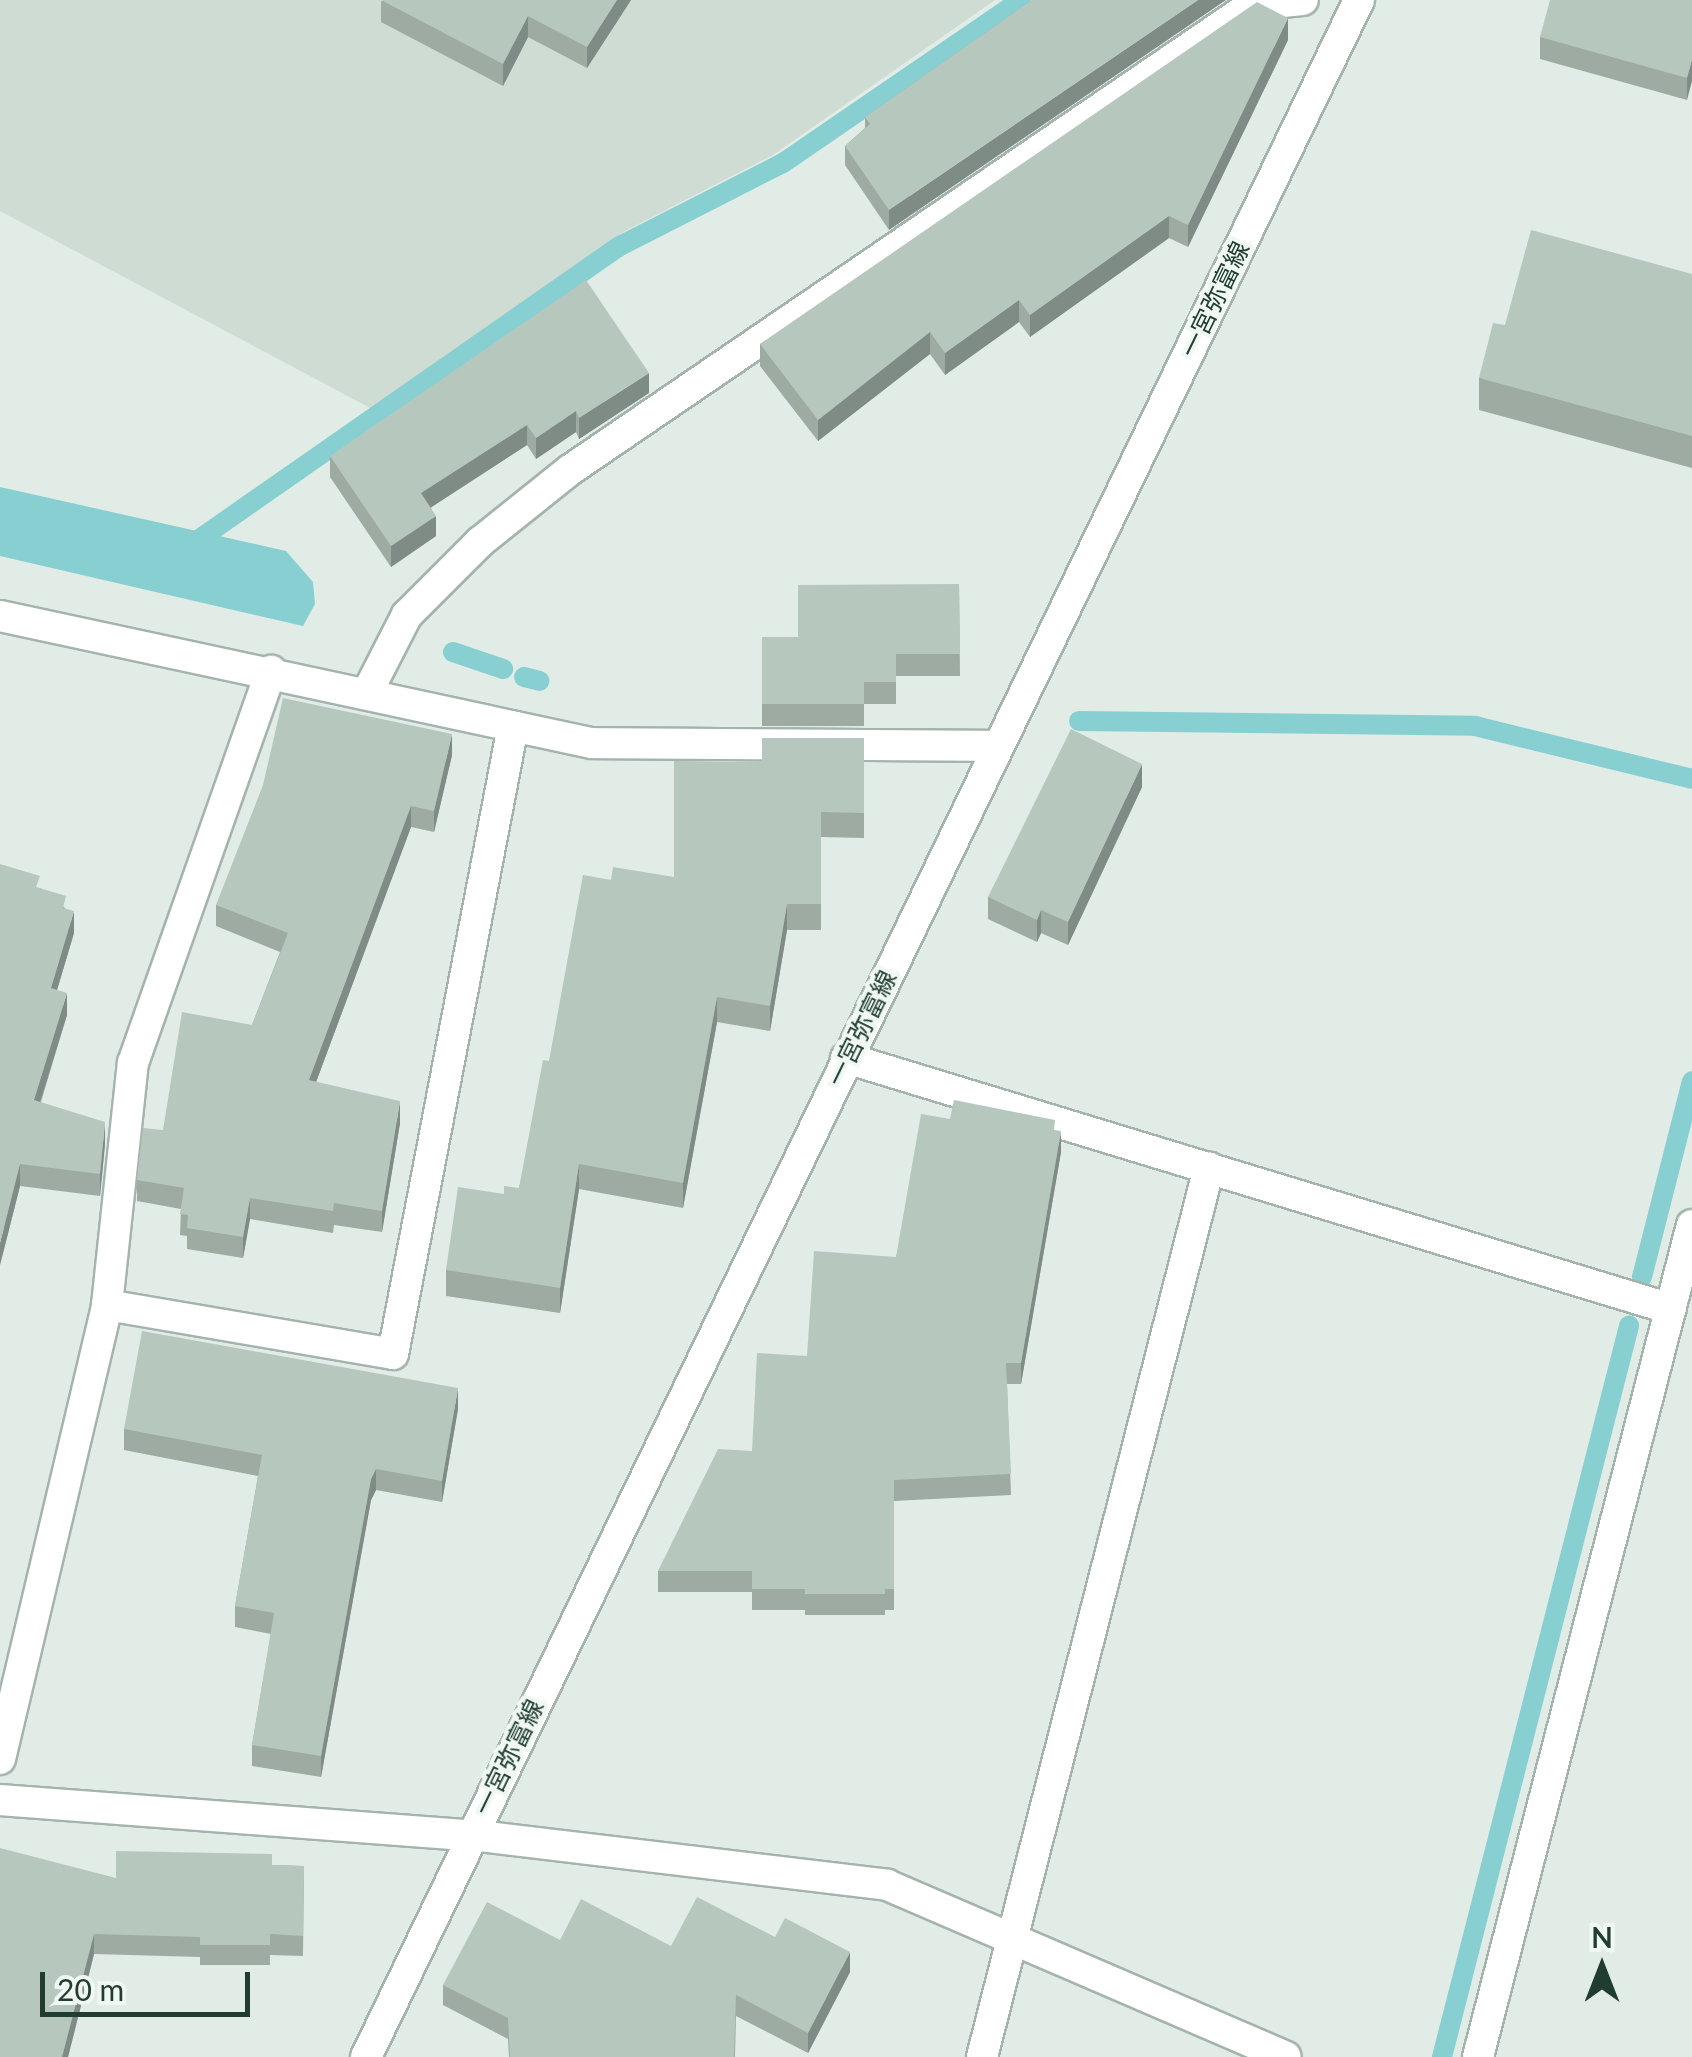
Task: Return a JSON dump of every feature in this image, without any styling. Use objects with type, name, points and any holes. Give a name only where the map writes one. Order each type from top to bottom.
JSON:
[{"type":"street","points":[[367,693],[408,615],[480,542],[570,470],[1252,5],[1302,0]]},
{"type":"street","name":"一宮弥富線","points":[[366,2057],[1358,0]]},
{"type":"street","points":[[0,616],[271,671],[591,744],[998,746]]},
{"type":"street","points":[[0,1760],[107,1305],[133,1063],[271,671]]},
{"type":"street","points":[[107,1305],[393,1354],[513,726]]},
{"type":"street","points":[[846,1058],[1670,1309]]},
{"type":"street","points":[[982,2057],[1208,1168]]},
{"type":"street","points":[[1478,2057],[1692,1225]]},
{"type":"street","points":[[0,1800],[470,1836],[887,1885],[1286,2057]]},
{"type":"shaded area","points":[[0,0],[995,0],[773,155],[625,231],[372,409],[0,211]]},
{"type":"water","points":[[0,487],[286,551],[313,582],[315,604],[303,626],[0,556]]},
{"type":"building","points":[[381,0],[617,0],[587,47],[528,16],[503,64]]},
{"type":"building","points":[[1032,0],[1198,0],[889,210],[845,146],[870,124],[865,117]]},
{"type":"building","points":[[1550,0],[1692,0],[1692,59],[1687,78],[1540,37]]},
{"type":"building","points":[[1257,2],[1288,18],[1188,225],[1169,216],[1030,315],[1019,300],[945,353],[930,332],[818,420],[760,344]]},
{"type":"building","points":[[1531,230],[1692,274],[1692,436],[1479,378],[1493,323],[1505,325]]},
{"type":"building","points":[[586,280],[649,373],[579,418],[576,411],[536,438],[527,425],[421,493],[436,516],[391,546],[330,456]]},
{"type":"building","points":[[959,584],[960,654],[896,654],[896,682],[864,682],[864,704],[762,704],[762,637],[798,637],[798,585]]},
{"type":"building","points":[[283,698],[452,734],[434,811],[411,806],[309,1080],[400,1101],[382,1211],[334,1203],[333,1211],[250,1198],[243,1237],[187,1228],[188,1215],[180,1214],[184,1188],[137,1180],[143,1128],[163,1130],[182,1012],[252,1025],[288,933],[216,905],[263,785]]},
{"type":"building","points":[[1071,729],[1142,764],[1068,922],[1041,910],[1037,920],[988,897]]},
{"type":"building","points":[[762,738],[864,738],[864,813],[821,812],[821,904],[787,904],[770,1006],[717,997],[683,1183],[579,1164],[560,1288],[446,1270],[458,1187],[504,1194],[504,1186],[519,1188],[543,1060],[549,1061],[583,875],[611,880],[613,867],[674,877],[674,761],[762,762]]},
{"type":"building","points":[[0,864],[40,876],[36,887],[66,896],[63,908],[74,911],[51,988],[67,993],[34,1100],[105,1122],[100,1174],[20,1164],[0,1243]]},
{"type":"building","points":[[954,1100],[1055,1120],[1054,1130],[1061,1131],[1021,1363],[1006,1363],[1011,1474],[894,1480],[894,1589],[885,1589],[885,1594],[805,1594],[805,1589],[752,1589],[752,1571],[658,1571],[718,1449],[752,1451],[757,1353],[807,1356],[814,1251],[896,1257],[921,1114],[950,1119]]},
{"type":"building","points":[[142,1331],[458,1388],[442,1481],[376,1469],[371,1479],[321,1756],[252,1745],[274,1613],[235,1606],[262,1455],[124,1429]]},
{"type":"building","points":[[0,1848],[116,1878],[116,1851],[272,1854],[272,1865],[304,1866],[303,1936],[270,1934],[270,1945],[200,1945],[200,1937],[94,1934],[62,2057],[0,2057]]},
{"type":"building","points":[[697,1897],[775,1937],[785,1918],[850,1952],[808,2033],[736,1995],[734,2057],[510,2057],[508,2018],[443,1985],[487,1902],[560,1940],[581,1899],[671,1946]]},
{"type":"waterway","points":[[188,547],[618,247],[783,163],[1021,0]]},
{"type":"waterway","points":[[453,652],[503,669]]},
{"type":"waterway","points":[[524,677],[540,681]]},
{"type":"waterway","points":[[1079,721],[1475,726],[1692,779]]},
{"type":"waterway","points":[[1642,1277],[1692,1081]]},
{"type":"waterway","points":[[1442,2057],[1629,1326]]}]
